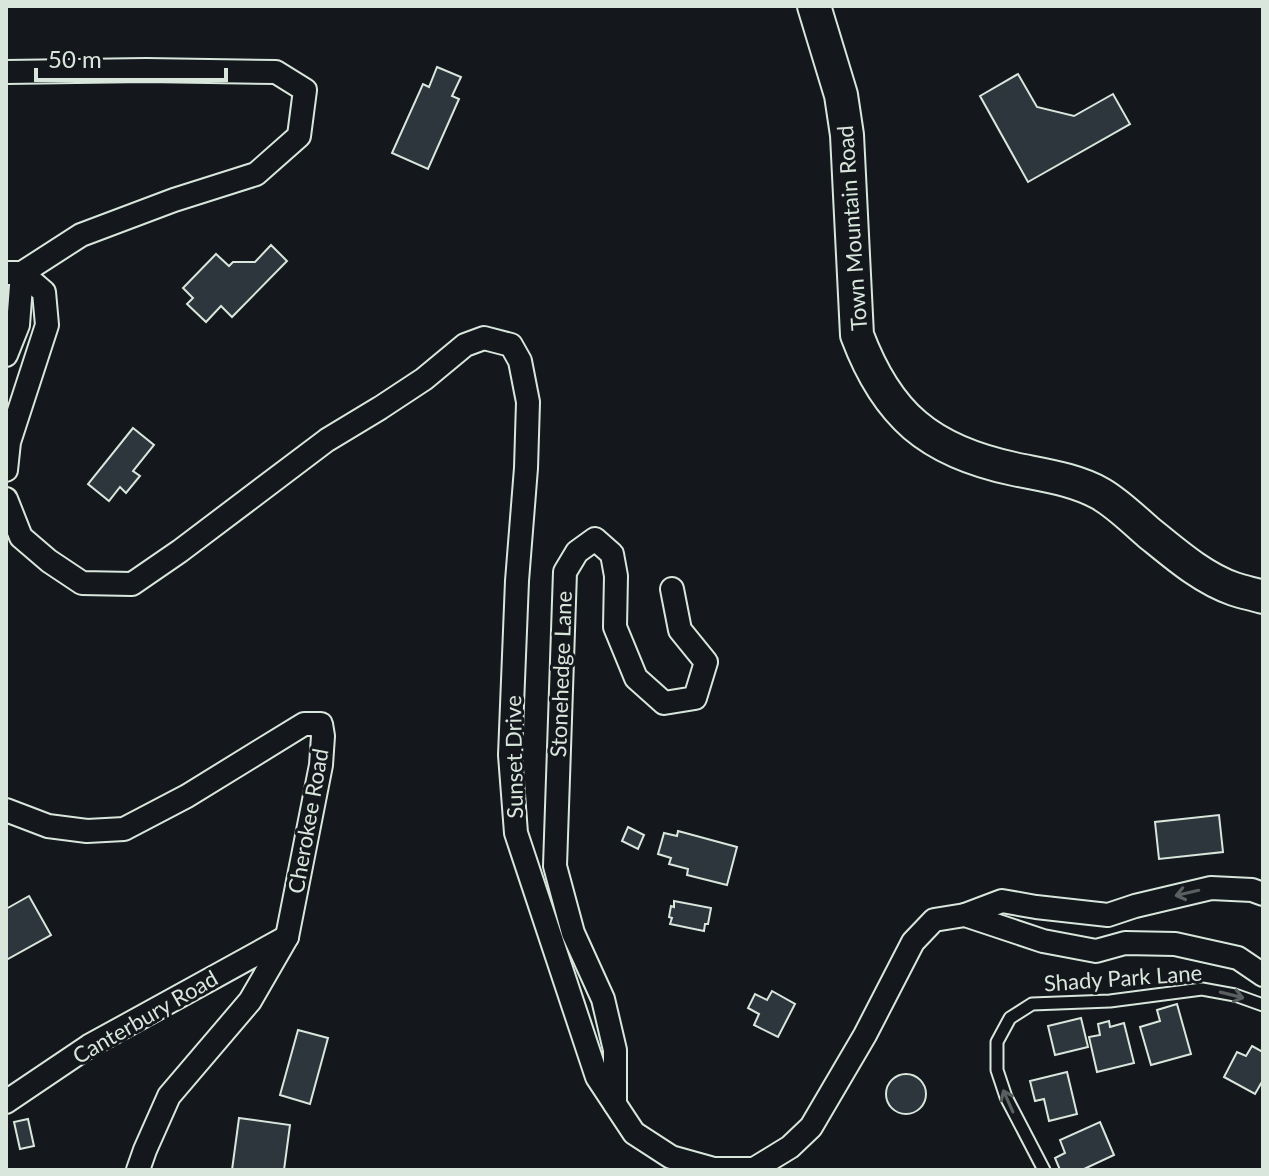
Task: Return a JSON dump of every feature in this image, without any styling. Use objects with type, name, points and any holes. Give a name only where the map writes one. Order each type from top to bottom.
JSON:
[{"type":"main road","name":"Town Mountain Road","points":[[814,6],[841,95],[847,135],[857,335],[887,397],[921,432],[957,452],[997,465],[1064,479],[1100,493],[1200,572],[1231,588],[1263,597]]},
{"type":"street","points":[[6,72],[276,72],[305,90],[299,136],[256,174],[174,200],[81,235],[14,273]]},
{"type":"street","points":[[6,355],[18,325],[14,273]]},
{"type":"street","points":[[6,470],[9,442],[47,325],[44,292],[14,273]]},
{"type":"street","name":"Sunset Drive","points":[[6,499],[21,537],[49,561],[82,583],[132,584],[327,440],[424,379],[465,345],[484,338],[511,345],[520,361],[528,402],[510,755],[516,833],[597,1077],[634,1133],[671,1157],[714,1169],[754,1169],[790,1147],[811,1127],[865,1035],[913,942],[934,920],[965,915],[1002,901],[1108,915],[1211,888],[1252,890],[1263,894]]},
{"type":"street","name":"Stonehedge Lane","points":[[615,1105],[615,1050],[603,999],[573,933],[555,866],[565,572],[577,552],[595,539],[612,554],[616,576],[615,627],[636,678],[664,703],[695,698],[706,662],[680,630],[672,589]]},
{"type":"street","name":"Cherokee Road","points":[[6,810],[48,826],[87,831],[124,829],[187,796],[304,724],[321,724],[321,765],[287,937],[250,1001],[169,1096],[138,1170]]},
{"type":"street","points":[[965,915],[1043,941],[1096,951],[1125,943],[1175,944],[1238,958],[1263,975]]},
{"type":"street","name":"Canterbury Road","points":[[6,1102],[89,1046],[287,937]]},
{"type":"lane","name":"Shady Park Lane","points":[[1044,1170],[1006,1097],[997,1070],[997,1042],[1010,1018],[1032,1004],[1110,1001],[1202,989],[1235,995],[1263,1005]]},
{"type":"building","points":[[437,67],[461,77],[452,96],[459,99],[428,169],[392,153],[423,84],[429,87]]},
{"type":"building","points":[[1018,74],[1037,107],[1074,116],[1113,94],[1130,124],[1028,182],[980,96]]},
{"type":"building","points":[[271,245],[287,261],[232,317],[221,306],[206,322],[187,304],[193,298],[183,288],[216,254],[229,266],[233,262],[255,262]]},
{"type":"building","points":[[133,428],[154,445],[133,471],[140,476],[126,493],[120,487],[109,501],[88,484]]},
{"type":"building","points":[[1219,815],[1223,852],[1159,859],[1155,822]]},
{"type":"building","points":[[628,827],[644,835],[638,849],[622,841]]},
{"type":"building","points":[[678,831],[737,847],[727,885],[687,875],[688,869],[669,864],[671,858],[658,854],[664,833],[677,836]]},
{"type":"building","points":[[29,896],[51,935],[6,960],[6,909]]},
{"type":"building","points":[[674,901],[711,908],[704,931],[670,924]]},
{"type":"building","points":[[772,991],[795,1004],[778,1037],[754,1025],[759,1014],[748,1008],[755,994],[767,1000]]},
{"type":"building","points":[[1177,1004],[1191,1054],[1151,1065],[1140,1027],[1160,1021],[1157,1010]]},
{"type":"building","points":[[1081,1018],[1088,1047],[1055,1055],[1048,1026]]},
{"type":"building","points":[[1109,1021],[1110,1027],[1124,1023],[1134,1063],[1097,1072],[1089,1037],[1100,1035],[1098,1024]]},
{"type":"building","points":[[298,1030],[328,1038],[310,1104],[280,1095]]},
{"type":"building","points":[[1252,1046],[1263,1052],[1263,1080],[1255,1094],[1224,1077],[1237,1052],[1246,1056]]},
{"type":"building","points":[[1067,1072],[1077,1114],[1049,1121],[1044,1099],[1035,1101],[1030,1081]]},
{"type":"building","points":[[906,1074],[920,1080],[926,1094],[920,1108],[906,1114],[892,1108],[886,1094],[892,1080]]},
{"type":"building","points":[[239,1118],[290,1125],[284,1170],[232,1170]]},
{"type":"building","points":[[28,1119],[34,1146],[20,1149],[14,1122]]},
{"type":"building","points":[[1100,1122],[1114,1155],[1082,1170],[1060,1170],[1055,1158],[1065,1153],[1060,1140]]}]
